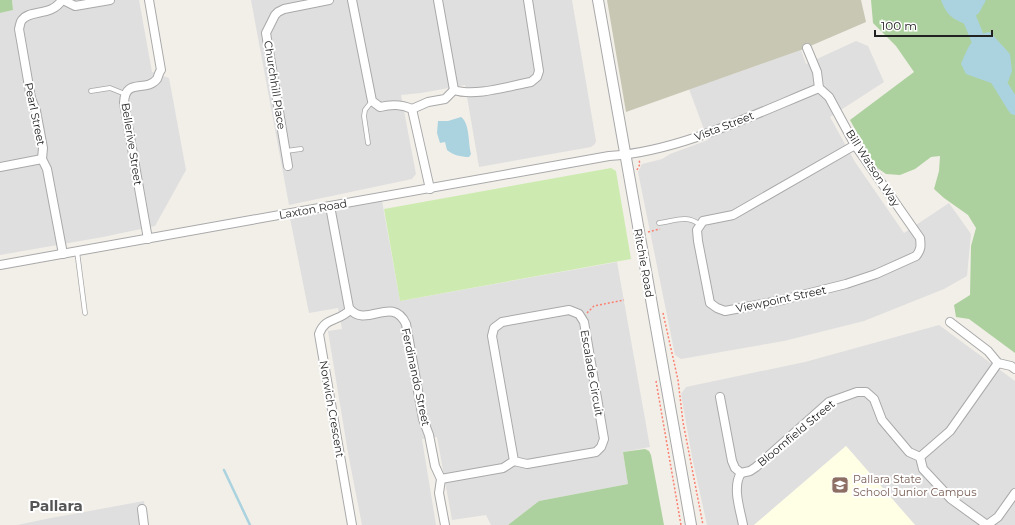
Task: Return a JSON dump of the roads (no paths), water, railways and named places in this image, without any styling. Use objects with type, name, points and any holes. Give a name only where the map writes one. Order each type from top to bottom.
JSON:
[{"type":"street","name":"Pearl Street","points":[[63,254],[47,169],[42,159],[44,148],[32,98],[19,29],[25,16],[51,10],[59,5],[63,0],[75,6],[110,0]]},
{"type":"street","name":"Bellerive Street","points":[[148,239],[124,103],[125,94],[127,91],[132,87],[150,83],[157,79],[161,70],[149,0]]},
{"type":"street","name":"Churchhill Place","points":[[288,166],[266,33],[278,12],[284,8],[329,0]]},
{"type":"street","points":[[352,0],[372,101],[380,107],[397,104],[412,109],[428,102],[445,99],[454,90]]},
{"type":"street","points":[[438,0],[454,90]]},
{"type":"street","points":[[454,90],[463,93],[473,93],[531,82],[536,77],[539,71],[528,0]]},
{"type":"street","name":"Ritchie Road","points":[[598,0],[691,525]]},
{"type":"street","points":[[807,48],[817,72],[819,88]]},
{"type":"street","name":"Vista Street","points":[[625,155],[672,145],[721,128],[819,88]]},
{"type":"street","name":"Bill Watson Way","points":[[819,88],[829,97],[855,145],[920,238],[921,246]]},
{"type":"street","points":[[412,109],[430,189]]},
{"type":"street","points":[[700,226],[704,221],[733,215],[855,145]]},
{"type":"street","name":"Laxton Road","points":[[0,265],[609,156],[625,155]]},
{"type":"street","points":[[0,167],[42,159]]},
{"type":"street","points":[[330,206],[350,310]]},
{"type":"street","name":"Viewpoint Street","points":[[700,226],[697,230],[698,241],[710,303],[725,311],[778,301],[846,284],[876,274],[916,256],[920,251],[921,246]]},
{"type":"street","name":"Ferdinando Street","points":[[350,310],[352,313],[359,316],[391,311],[398,313],[403,317],[406,324],[423,419],[429,435],[435,466],[441,479],[439,493],[445,525]]},
{"type":"street","name":"Norwich Crescent","points":[[350,310],[344,316],[327,322],[322,326],[319,334],[352,525]]},
{"type":"street","name":"Escalade Circuit","points":[[569,310],[579,314],[584,322],[604,439],[602,446],[596,452],[527,464],[514,461],[492,336],[494,328],[502,322],[569,310]]},
{"type":"street","points":[[950,322],[988,351],[998,363],[1011,366],[1015,369]]},
{"type":"street","points":[[998,363],[950,431],[920,457],[923,469],[951,499],[987,525],[998,517],[1015,493]]},
{"type":"street","name":"Bloomfield Street","points":[[741,473],[750,471],[756,467],[830,402],[857,392],[866,392],[874,399],[882,420],[909,452],[920,457]]},
{"type":"street","points":[[720,397],[732,461],[735,468],[741,473],[737,479],[736,488],[743,525]]},
{"type":"street","points":[[441,479],[503,468],[514,461]]},
{"type":"street","points":[[142,509],[144,525]]},
{"type":"lane","points":[[91,91],[110,88],[125,94]]},
{"type":"lane","points":[[368,143],[364,116],[365,110],[372,101]]},
{"type":"lane","points":[[285,151],[301,149]]},
{"type":"lane","points":[[659,223],[688,218],[694,220],[700,226]]},
{"type":"lane","points":[[77,251],[85,313]]},
{"type":"water","points":[[941,0],[986,0],[979,13],[965,24],[956,20],[950,15],[945,9]]},
{"type":"water","points":[[990,32],[1010,54],[1012,71],[1008,82],[994,84],[966,74],[961,64],[974,39],[984,33]]},
{"type":"water","points":[[461,117],[466,124],[467,129],[471,154],[469,157],[463,157],[447,150],[445,142],[440,143],[437,133],[438,121],[448,121]]},
{"type":"waterway","points":[[963,0],[989,66],[1015,108]]},
{"type":"waterway","points":[[224,470],[250,525]]},
{"type":"place","name":"Pallara State School Junior Campus","points":[[840,485]]},
{"type":"district","name":"Pallara","points":[[56,505]]}]
